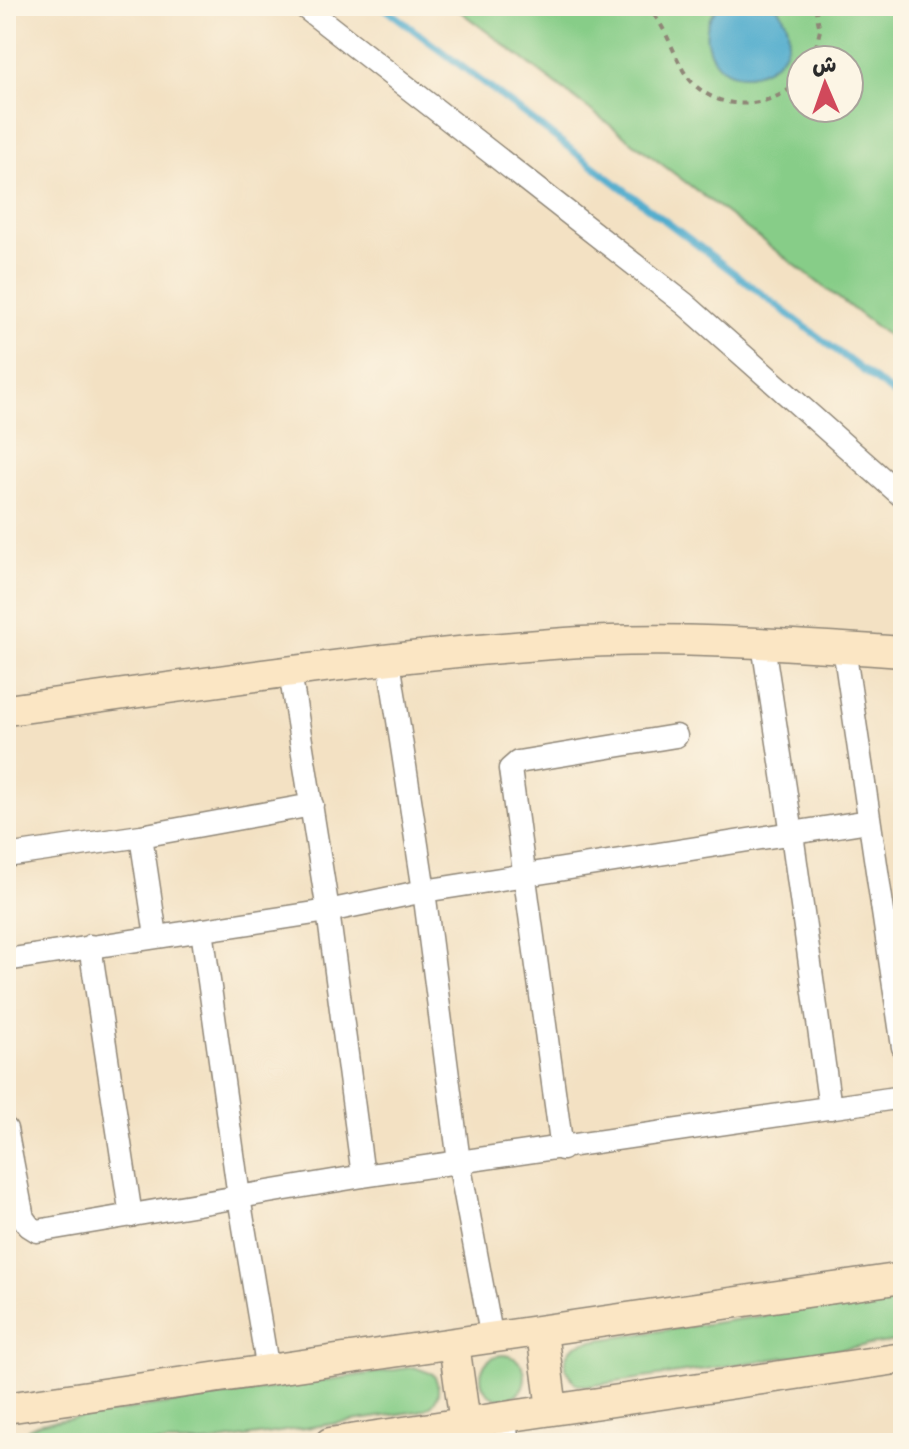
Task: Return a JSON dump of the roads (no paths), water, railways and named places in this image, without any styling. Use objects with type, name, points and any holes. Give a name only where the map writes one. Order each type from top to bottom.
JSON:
[{"type":"street","points":[[303,6],[685,304],[903,497]]},
{"type":"street","points":[[6,710],[290,672],[554,644],[615,641],[763,644],[903,652]]},
{"type":"street","points":[[763,644],[830,1108]]},
{"type":"street","points":[[844,648],[903,1047]]},
{"type":"street","points":[[389,661],[424,891],[459,1162],[492,1339]]},
{"type":"street","points":[[290,672],[328,911],[363,1176]]},
{"type":"street","points":[[562,1149],[509,774],[518,762],[676,736]]},
{"type":"street","points":[[6,856],[141,836],[312,805]]},
{"type":"street","points":[[6,960],[328,911],[525,874],[869,821]]},
{"type":"street","points":[[141,836],[156,936]]},
{"type":"street","points":[[202,930],[239,1197],[268,1371]]},
{"type":"street","points":[[90,946],[131,1216]]},
{"type":"street","points":[[6,1129],[23,1218],[37,1231],[363,1176],[903,1097]]},
{"type":"street","points":[[6,1408],[903,1278]]},
{"type":"street","points":[[542,1332],[552,1409]]},
{"type":"street","points":[[454,1344],[465,1423]]},
{"type":"street","points":[[330,1443],[465,1423],[506,1430],[552,1409],[903,1358]]},
{"type":"water","points":[[719,6],[776,6],[787,25],[788,43],[780,58],[766,69],[749,75],[732,73],[718,64],[706,35]]},
{"type":"waterway","points":[[382,6],[903,401]]}]
